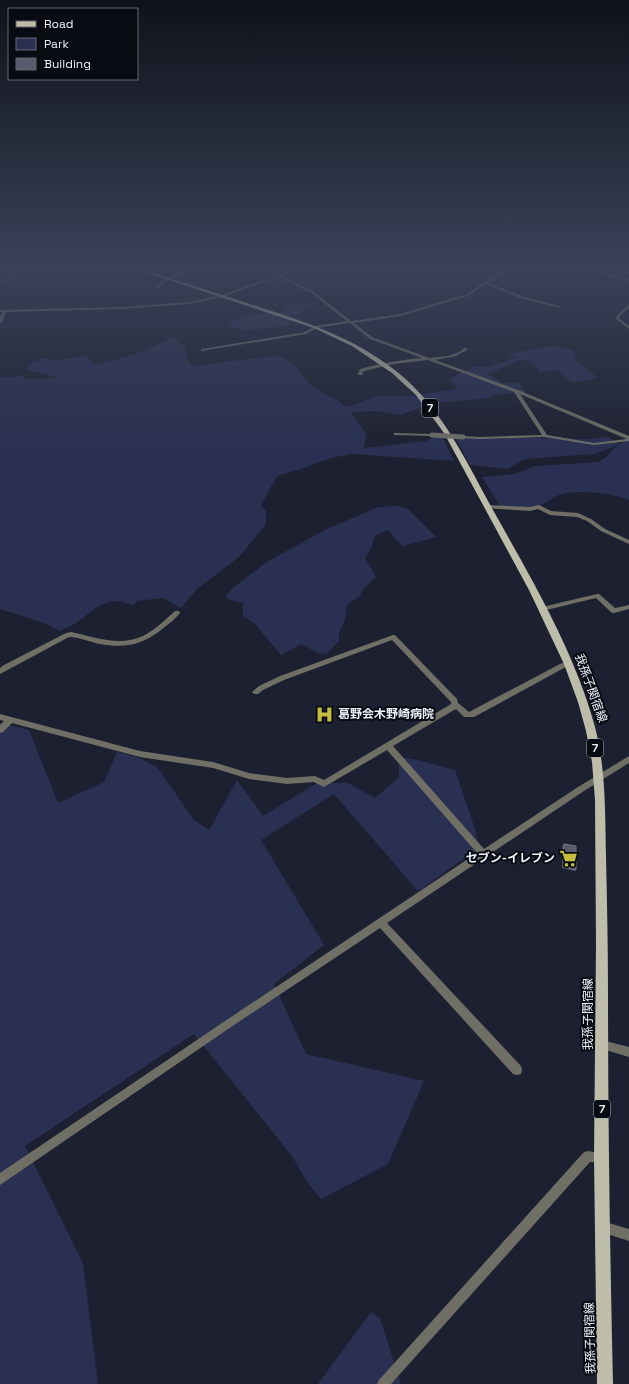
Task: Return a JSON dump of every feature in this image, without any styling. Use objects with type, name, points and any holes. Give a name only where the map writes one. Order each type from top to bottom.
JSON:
[{"type":"main road","name":"我孫子関宿線","points":[[317,328],[354,345],[385,365],[418,394],[447,433],[542,609],[568,664],[588,718],[596,754],[599,778],[602,890],[601,1158],[605,1384]]},
{"type":"street","points":[[202,350],[306,333],[315,328]]},
{"type":"street","points":[[358,328],[372,338],[516,392],[629,439]]},
{"type":"street","points":[[360,374],[362,370],[385,365],[413,360],[449,357],[466,349]]},
{"type":"street","points":[[516,392],[546,437]]},
{"type":"street","points":[[396,434],[480,438],[546,437],[594,444],[629,439]]},
{"type":"street","points":[[488,507],[530,509],[539,507],[550,513],[578,515],[589,520],[603,530],[629,542]]},
{"type":"street","points":[[542,609],[598,596],[614,611],[629,607]]},
{"type":"street","points":[[0,671],[30,653],[59,640],[65,635],[71,634],[115,645],[138,641],[146,637],[177,612]]},
{"type":"street","points":[[256,692],[282,678],[393,637],[454,701],[455,706],[467,715],[471,715],[568,664]]},
{"type":"street","points":[[0,717],[140,754],[213,765],[249,776],[287,781],[315,779],[324,784],[455,706]]},
{"type":"street","points":[[0,730],[10,720]]},
{"type":"street","points":[[388,745],[483,854]]},
{"type":"street","points":[[0,1180],[231,1022],[382,923],[483,854],[629,759]]},
{"type":"street","points":[[382,923],[517,1070]]},
{"type":"street","points":[[602,1045],[629,1052]]},
{"type":"street","points":[[383,1384],[588,1156],[601,1158]]},
{"type":"street","points":[[602,1226],[629,1235]]},
{"type":"green space","points":[[232,328],[273,328],[246,330]]},
{"type":"green space","points":[[175,337],[179,343],[184,345],[188,359],[193,366],[274,356],[283,358],[294,364],[306,381],[312,386],[346,407],[378,396],[411,396],[457,389],[450,378],[476,366],[489,367],[515,358],[508,354],[553,346],[573,350],[576,360],[598,378],[572,383],[557,370],[539,372],[533,362],[522,359],[488,374],[502,383],[519,383],[525,392],[492,395],[490,398],[434,403],[400,415],[377,411],[351,412],[366,434],[364,448],[426,441],[441,433],[454,461],[352,454],[331,458],[277,476],[261,505],[261,507],[266,510],[266,524],[239,557],[197,589],[181,608],[163,598],[137,601],[133,605],[118,601],[108,602],[97,607],[75,624],[60,631],[44,623],[0,609],[0,378],[25,376],[25,379],[58,378],[26,369],[32,362],[45,358],[57,361],[87,355],[94,365],[136,354]]},
{"type":"green space","points":[[455,437],[590,439],[608,437],[620,444],[623,441],[629,441],[629,500],[614,495],[574,492],[559,495],[540,506],[530,509],[500,506],[482,477],[514,474],[535,466],[598,462],[605,458],[618,445],[595,454],[525,459],[508,469],[470,465]]},
{"type":"green space","points":[[400,506],[409,510],[436,537],[403,546],[394,538],[389,530],[375,535],[371,548],[365,558],[376,577],[364,588],[359,597],[347,605],[345,619],[339,633],[339,641],[326,654],[318,653],[301,644],[281,655],[255,624],[243,616],[243,603],[230,600],[225,597],[234,587],[268,561],[327,529],[378,507]]},
{"type":"green space","points":[[0,723],[29,730],[58,803],[104,782],[117,752],[137,757],[157,767],[194,820],[209,830],[237,780],[263,816],[317,783],[348,783],[375,798],[399,777],[399,757],[418,760],[455,770],[475,829],[479,848],[418,891],[334,794],[261,840],[324,945],[274,984],[306,1054],[424,1081],[388,1164],[321,1199],[307,1182],[292,1156],[194,1034],[25,1146],[83,1263],[98,1384],[0,1384]]},
{"type":"green space","points":[[371,1312],[380,1318],[401,1384],[318,1384]]},
{"type":"building","name":"セブン-イレブン","points":[[564,844],[576,846],[576,870],[563,867]]},
{"type":"place","name":"葛野会木野崎病院","points":[[325,714]]},
{"type":"place","name":"セブン-イレブン","points":[[568,858]]}]
